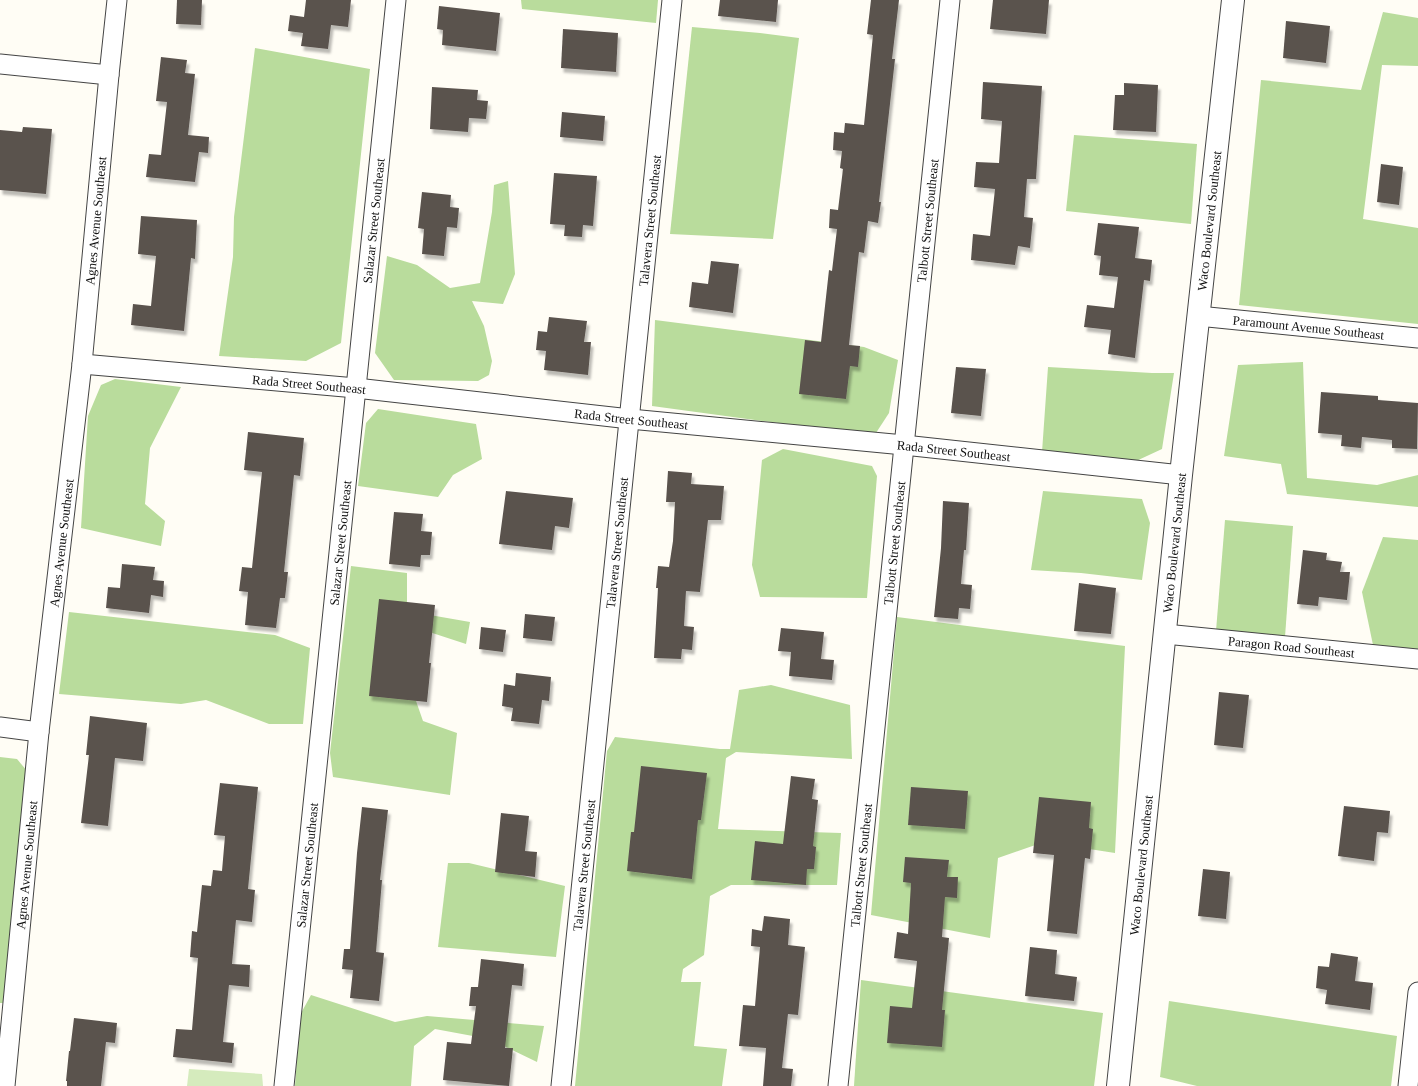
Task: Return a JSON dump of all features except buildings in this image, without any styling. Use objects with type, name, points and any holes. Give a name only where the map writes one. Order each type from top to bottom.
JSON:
[{"type":"street","name":"Agnes Avenue Southeast","points":[[5,1086],[39,732],[82,364],[117,0]]},
{"type":"street","name":"Salazar Street Southeast","points":[[284,1086],[396,0]]},
{"type":"street","name":"Talavera Street Southeast","points":[[561,1086],[672,0]]},
{"type":"street","name":"Talbott Street Southeast","points":[[838,1086],[950,0]]},
{"type":"street","name":"Waco Boulevard Southeast","points":[[1118,1086],[1181,475],[1233,0]]},
{"type":"street","points":[[0,64],[109,75]]},
{"type":"street","name":"Paramount Avenue Southeast","points":[[1198,316],[1418,338]]},
{"type":"street","name":"Rada Street Southeast","points":[[82,364],[356,388],[630,419],[1181,475]]},
{"type":"street","name":"Paragon Road Southeast","points":[[1165,634],[1418,659]]},
{"type":"street","points":[[0,727],[39,732]]},
{"type":"street","points":[[1408,1086],[1418,992]]},
{"type":"green space","points":[[521,0],[658,0],[656,23],[522,9]]},
{"type":"green space","points":[[1383,12],[1418,18],[1418,66],[1382,65],[1363,219],[1418,228],[1418,324],[1239,305],[1261,80],[1361,90]]},
{"type":"green space","points":[[692,27],[799,38],[773,239],[670,234]]},
{"type":"green space","points":[[255,48],[370,69],[341,343],[306,361],[219,356],[233,257],[234,217]]},
{"type":"green space","points":[[1074,135],[1197,144],[1191,224],[1066,211]]},
{"type":"green space","points":[[508,181],[515,274],[503,304],[472,301],[484,326],[492,361],[489,375],[478,381],[394,380],[375,353],[387,256],[417,265],[450,288],[480,283],[492,212],[494,185]]},
{"type":"green space","points":[[655,320],[864,347],[898,360],[889,413],[874,436],[652,406]]},
{"type":"green space","points":[[1303,362],[1307,478],[1377,485],[1418,475],[1418,507],[1287,494],[1281,464],[1224,456],[1238,365]]},
{"type":"green space","points":[[1048,367],[1174,373],[1162,449],[1134,462],[1042,452]]},
{"type":"green space","points":[[115,379],[181,387],[150,448],[145,504],[165,521],[161,546],[81,528],[88,416],[101,385]]},
{"type":"green space","points":[[378,409],[476,424],[482,459],[453,475],[438,497],[358,486],[366,423]]},
{"type":"green space","points":[[783,449],[872,466],[877,476],[867,598],[760,597],[752,565],[762,460]]},
{"type":"green space","points":[[1043,491],[1142,499],[1150,523],[1142,580],[1081,573],[1031,570]]},
{"type":"green space","points":[[1225,520],[1293,526],[1285,637],[1216,631]]},
{"type":"green space","points":[[1383,537],[1418,540],[1418,649],[1373,645],[1362,592]]},
{"type":"green space","points":[[351,566],[407,573],[407,611],[470,622],[466,644],[414,627],[401,658],[423,721],[457,733],[450,795],[333,777],[330,753]]},
{"type":"green space","points":[[69,612],[275,635],[310,648],[303,724],[269,724],[206,700],[181,704],[59,694]]},
{"type":"green space","points":[[897,617],[1125,646],[1115,853],[1044,842],[998,858],[990,938],[871,915]]},
{"type":"green space","points":[[771,685],[850,705],[852,759],[736,752],[726,758],[718,829],[841,833],[837,885],[731,885],[710,896],[704,955],[683,969],[681,982],[701,982],[694,1046],[727,1049],[722,1086],[575,1086],[607,751],[615,737],[730,749],[739,690]]},
{"type":"green space","points":[[0,757],[17,759],[27,771],[5,1003],[0,1003]]},
{"type":"green space","points":[[448,863],[469,863],[565,886],[556,957],[438,947]]},
{"type":"green space","points":[[861,980],[1103,1013],[1094,1086],[854,1086]]},
{"type":"green space","points":[[311,995],[395,1022],[427,1016],[544,1026],[537,1062],[489,1039],[435,1029],[414,1046],[411,1086],[295,1086],[300,1015]]},
{"type":"green space","points":[[1169,1001],[1397,1036],[1391,1086],[1197,1086],[1160,1077]]},
{"type":"green space","points":[[189,1069],[262,1074],[263,1086],[187,1086]]}]
